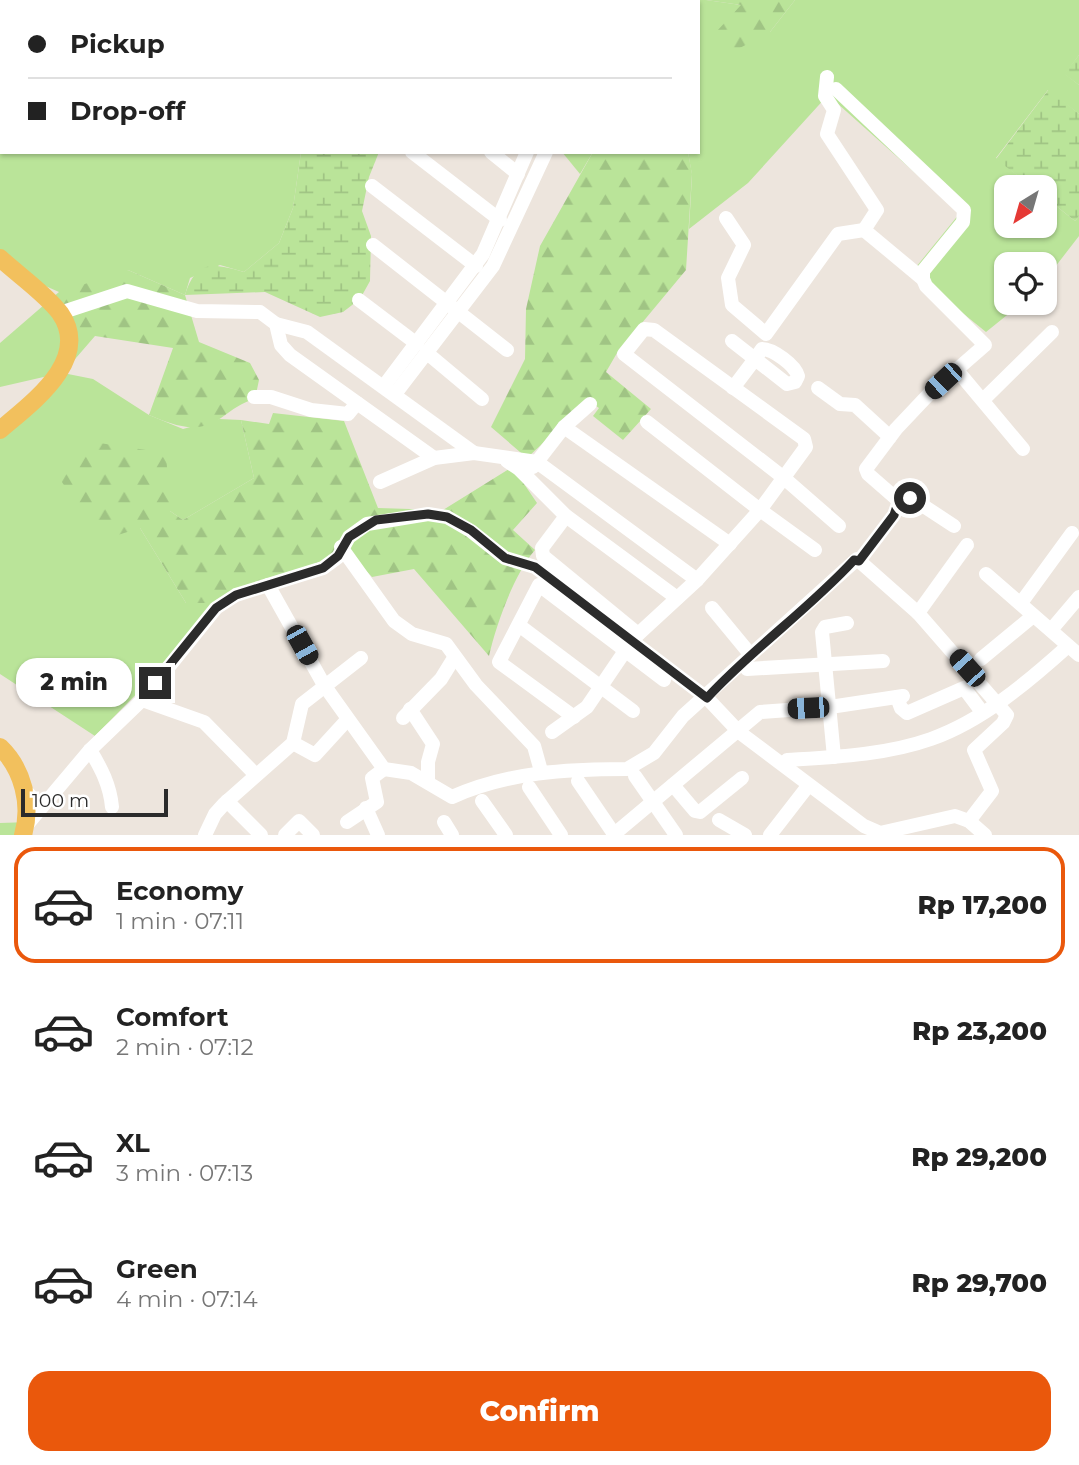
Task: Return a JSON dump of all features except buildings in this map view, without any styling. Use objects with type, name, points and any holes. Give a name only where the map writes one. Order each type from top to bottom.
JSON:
[{"type":"main road","points":[[0,258],[60,313],[67,347],[62,368],[38,397],[0,430]]},
{"type":"main road","points":[[0,747],[10,757],[21,779],[27,811],[24,830]]},
{"type":"street","points":[[726,218],[744,245],[728,278],[732,305],[766,334],[838,234],[864,230],[877,210],[827,134],[834,110],[825,96],[827,77]]},
{"type":"street","points":[[835,89],[964,210],[963,222],[923,271],[923,279],[926,286],[985,345],[956,369],[890,437],[866,472],[899,500],[916,500],[954,526]]},
{"type":"street","points":[[415,154],[500,220]]},
{"type":"street","points":[[493,154],[518,174]]},
{"type":"street","points":[[454,308],[500,220],[526,154]]},
{"type":"street","points":[[389,390],[497,258],[545,154]]},
{"type":"street","points":[[372,186],[476,265]]},
{"type":"street","points":[[864,230],[923,279]]},
{"type":"street","points":[[373,245],[507,350]]},
{"type":"street","points":[[60,313],[127,291],[197,311],[260,312],[276,324],[287,324],[307,331],[474,453]]},
{"type":"street","points":[[359,300],[482,400]]},
{"type":"street","points":[[276,324],[281,345],[290,355],[434,458]]},
{"type":"street","points":[[552,732],[587,707],[631,643],[697,580],[760,510],[784,478],[807,443],[654,330],[643,329],[624,354],[784,478],[839,526]]},
{"type":"street","points":[[983,400],[1052,332]]},
{"type":"street","points":[[732,341],[755,359],[733,388]]},
{"type":"street","points":[[956,369],[1023,449]]},
{"type":"street","points":[[818,388],[840,404],[855,405],[890,437]]},
{"type":"street","points":[[254,397],[271,397],[311,410],[348,414],[357,403]]},
{"type":"street","points":[[525,477],[564,427],[590,404]]},
{"type":"street","points":[[647,422],[815,550]]},
{"type":"street","points":[[564,427],[730,544]]},
{"type":"street","points":[[380,482],[434,458],[474,453],[537,462],[697,580]]},
{"type":"street","points":[[501,458],[566,516],[677,598]]},
{"type":"street","points":[[859,561],[894,515],[899,500]]},
{"type":"street","points":[[24,830],[90,750],[142,700],[216,608],[236,595],[323,568],[338,556],[349,537],[376,520],[428,514],[447,517],[471,530],[505,558],[535,567],[707,698],[739,732],[873,832],[891,833],[945,816],[969,821],[985,835]]},
{"type":"street","points":[[566,516],[542,548],[543,556],[631,643],[664,680]]},
{"type":"street","points":[[1021,604],[1072,533]]},
{"type":"street","points":[[918,613],[967,545]]},
{"type":"street","points":[[341,547],[394,621],[412,634],[446,644],[454,658],[534,746],[541,772]]},
{"type":"street","points":[[268,585],[324,685],[384,769],[411,773],[428,780],[439,792],[452,797],[474,788],[541,772],[627,769],[654,752],[683,716],[707,698],[750,654],[795,617],[854,560],[859,561],[918,613],[1007,715],[1006,720],[974,750],[992,791],[969,821]]},
{"type":"street","points":[[787,760],[834,757],[932,739],[982,712],[1074,650],[986,574]]},
{"type":"street","points":[[574,717],[499,662],[520,626],[539,584],[631,643]]},
{"type":"street","points":[[1051,631],[1079,597]]},
{"type":"street","points":[[712,608],[750,654]]},
{"type":"street","points":[[981,659],[1034,616]]},
{"type":"street","points":[[834,757],[822,632],[825,627],[847,623]]},
{"type":"street","points":[[520,626],[633,712]]},
{"type":"street","points":[[205,835],[215,814],[227,801],[293,743],[300,708],[324,685],[361,658]]},
{"type":"street","points":[[428,780],[428,762],[433,744],[406,713],[441,679],[454,658]]},
{"type":"street","points":[[747,669],[883,660]]},
{"type":"street","points":[[578,781],[614,834],[764,711],[830,707],[900,697],[901,708],[907,713],[964,688],[982,712]]},
{"type":"street","points":[[142,700],[204,722],[255,774]]},
{"type":"street","points":[[293,743],[315,755],[347,720]]},
{"type":"street","points":[[90,750],[107,782],[111,807]]},
{"type":"street","points":[[347,822],[377,803],[372,778],[384,769]]},
{"type":"street","points":[[635,776],[676,835]]},
{"type":"street","points":[[673,785],[695,811],[700,812],[742,778]]},
{"type":"street","points":[[770,835],[808,786]]},
{"type":"street","points":[[528,788],[561,835]]},
{"type":"street","points":[[227,801],[258,834]]},
{"type":"street","points":[[482,801],[506,835]]},
{"type":"street","points":[[366,808],[378,835]]},
{"type":"street","points":[[719,820],[746,835]]},
{"type":"street","points":[[285,835],[299,821],[313,835]]},
{"type":"green space","points":[[700,0],[741,5],[770,32],[795,0],[1079,0],[1079,55],[1065,74],[1079,85],[1079,114],[1048,90],[996,158],[1017,175],[994,175],[994,238],[1057,238],[1057,207],[1075,221],[1079,216],[1079,236],[1057,264],[1057,252],[994,252],[994,315],[1007,315],[986,332],[912,272],[960,213],[828,95],[748,183],[689,229],[692,175],[688,154],[700,154]]},
{"type":"green space","points":[[706,0],[795,0],[770,32],[736,50],[723,44],[717,31],[741,5]]},
{"type":"green space","points":[[1079,55],[1079,85],[1064,74]]},
{"type":"green space","points":[[1049,89],[1079,114],[1079,216],[1075,221],[1057,207],[1057,175],[1017,175],[996,159]]},
{"type":"green space","points":[[0,154],[301,154],[293,208],[279,243],[244,272],[220,265],[190,278],[185,295],[128,270],[74,329],[63,373],[93,379],[149,415],[183,429],[219,419],[241,420],[254,478],[183,520],[170,511],[140,528],[186,603],[226,603],[95,736],[0,674],[0,437],[61,373],[0,387],[0,343],[59,292],[0,266]]},
{"type":"green space","points":[[301,154],[378,154],[369,177],[362,211],[371,236],[370,281],[360,299],[343,312],[320,317],[265,292],[185,295],[194,275],[207,267],[223,267],[244,272],[279,243],[293,208]]},
{"type":"green space","points":[[564,154],[592,154],[580,174]]},
{"type":"green space","points":[[592,154],[688,154],[692,174],[686,270],[617,353],[606,372],[651,409],[623,440],[593,416],[599,408],[588,401],[527,458],[491,427],[525,359],[526,309],[540,246]]},
{"type":"green space","points":[[128,270],[185,295],[199,342],[250,363],[259,380],[255,399],[203,426],[185,427],[158,419],[149,415],[173,348],[95,336],[63,373],[74,329],[60,292]]},
{"type":"green space","points":[[273,413],[344,421],[378,508],[443,510],[509,469],[518,475],[537,503],[513,530],[535,550],[520,572],[507,600],[489,656],[414,569],[372,577],[349,553],[226,603],[186,603],[140,528],[102,540],[57,475],[86,441],[166,453],[170,511],[183,520],[254,478],[241,420],[269,424]]},
{"type":"green space","points":[[30,822],[24,835],[0,835],[0,823]]},
{"type":"route","points":[[155,683],[193,632],[225,601],[236,595],[323,568],[333,562],[349,537],[376,520],[428,514],[447,517],[471,530],[505,558],[535,567],[707,698],[746,657],[833,583],[854,560],[859,561],[894,515],[899,500],[910,498]]}]
